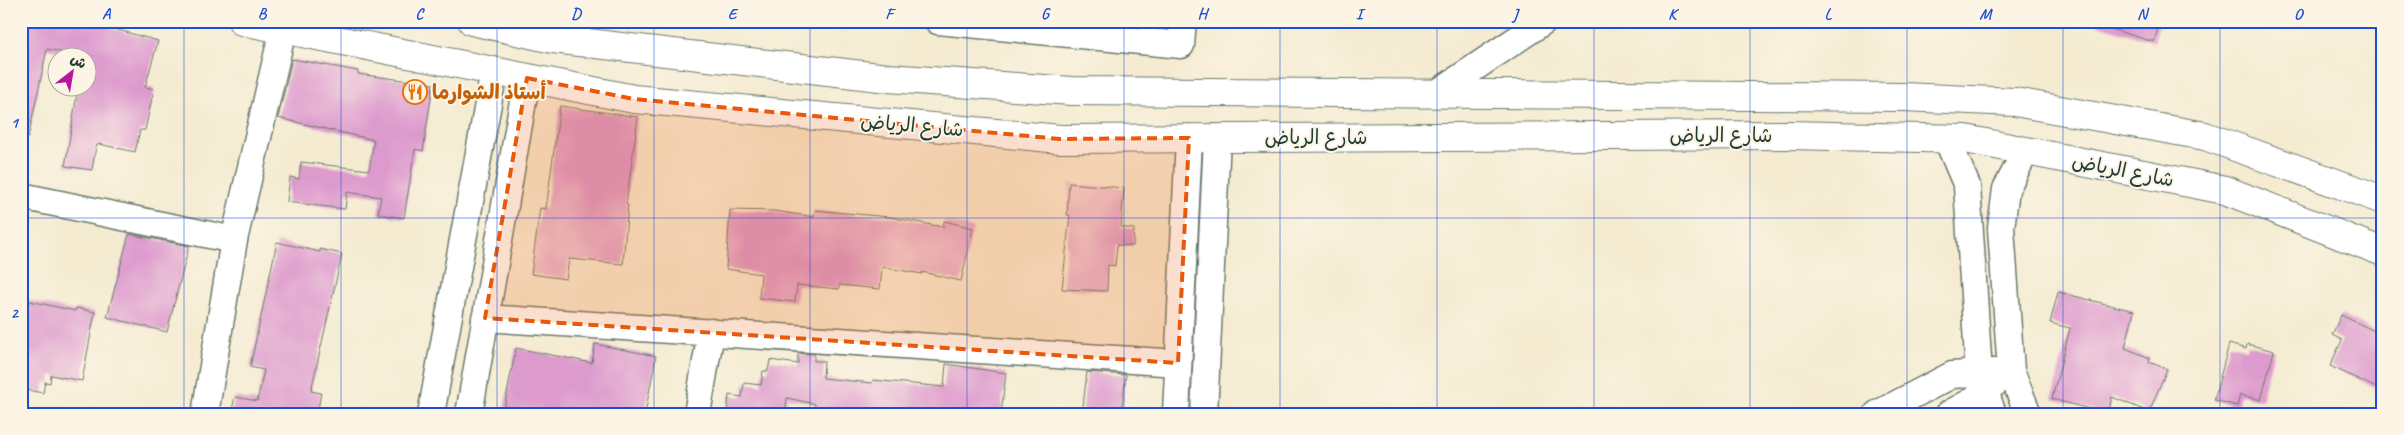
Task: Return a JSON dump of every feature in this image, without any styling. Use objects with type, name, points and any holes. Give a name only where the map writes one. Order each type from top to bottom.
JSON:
[{"type":"main road","name":"شارع الرياض","points":[[242,21],[634,99],[1050,138],[1788,134],[1965,139],[2226,190],[2383,252]]},
{"type":"main road","name":"شارع الرياض","points":[[472,21],[553,39],[888,78],[1072,91],[1904,97],[2015,102],[2205,136],[2383,200]]},
{"type":"street","points":[[938,21],[1181,45],[1182,21]]},
{"type":"street","points":[[1437,93],[1544,21]]},
{"type":"street","points":[[205,414],[234,240],[283,30]]},
{"type":"street","points":[[431,414],[494,71]]},
{"type":"street","points":[[469,414],[527,78]]},
{"type":"street","points":[[1176,414],[1189,138]]},
{"type":"street","points":[[1204,414],[1217,138]]},
{"type":"street","points":[[1947,139],[1967,186],[1986,393]]},
{"type":"street","points":[[2026,151],[2006,190],[2001,228],[2011,371],[2028,414]]},
{"type":"street","points":[[21,196],[234,240]]},
{"type":"street","points":[[486,318],[1178,363]]},
{"type":"street","points":[[697,414],[711,332]]},
{"type":"street","points":[[1948,414],[1986,393],[2011,371]]},
{"type":"street","points":[[1877,414],[1952,375],[1986,393]]},
{"type":"highlighted area","points":[[527,78],[634,99],[1060,139],[1189,138],[1178,363],[485,318]]},
{"type":"building","points":[[21,21],[105,21],[104,26],[158,41],[145,87],[154,89],[145,130],[140,130],[135,152],[99,144],[96,146],[92,170],[65,166],[76,98],[98,98],[98,48],[47,49],[28,138],[21,137]]},
{"type":"building","points":[[2098,21],[2160,21],[2154,42],[2098,25]]},
{"type":"building","points":[[292,59],[358,71],[358,74],[433,84],[423,151],[415,149],[404,218],[378,214],[381,197],[347,192],[345,209],[287,202],[290,177],[299,179],[301,162],[369,170],[374,140],[278,118]]},
{"type":"building","points":[[560,106],[638,117],[626,205],[628,205],[623,264],[569,259],[566,279],[531,274],[540,208],[546,209]]},
{"type":"building","points":[[1069,183],[1124,188],[1121,227],[1134,229],[1133,246],[1117,245],[1115,266],[1108,265],[1107,291],[1062,289],[1070,215],[1067,215]]},
{"type":"building","points":[[730,210],[775,211],[814,217],[815,210],[889,217],[943,227],[944,221],[973,228],[961,281],[922,272],[922,274],[882,267],[880,289],[839,285],[839,289],[797,285],[795,302],[759,298],[761,274],[726,269]]},
{"type":"building","points":[[129,234],[189,246],[167,332],[107,317]]},
{"type":"building","points":[[277,242],[320,252],[320,249],[342,254],[311,391],[321,393],[317,414],[231,414],[235,397],[257,401],[264,370],[250,367]]},
{"type":"building","points":[[2058,292],[2134,311],[2125,348],[2150,358],[2149,362],[2167,369],[2149,412],[2112,397],[2108,414],[2052,399],[2070,328],[2050,323]]},
{"type":"building","points":[[21,299],[75,311],[76,308],[95,312],[82,381],[51,375],[50,383],[45,382],[43,393],[21,389]]},
{"type":"building","points":[[2341,315],[2383,335],[2383,391],[2330,366],[2342,340],[2332,335]]},
{"type":"building","points":[[595,344],[656,356],[645,414],[503,414],[516,348],[592,363]]},
{"type":"building","points":[[2229,344],[2246,349],[2247,344],[2274,351],[2261,400],[2240,395],[2237,406],[2214,400]]},
{"type":"building","points":[[798,353],[814,354],[814,361],[824,361],[823,378],[872,383],[873,380],[944,387],[946,364],[1006,373],[1001,414],[814,414],[815,404],[787,398],[785,414],[727,414],[729,395],[742,397],[744,383],[761,385],[763,371],[768,371],[770,360],[798,364]]},
{"type":"building","points":[[1087,372],[1126,375],[1121,414],[1082,414]]},
{"type":"place","name":"أستاذ الشوارما","points":[[415,92]]}]
